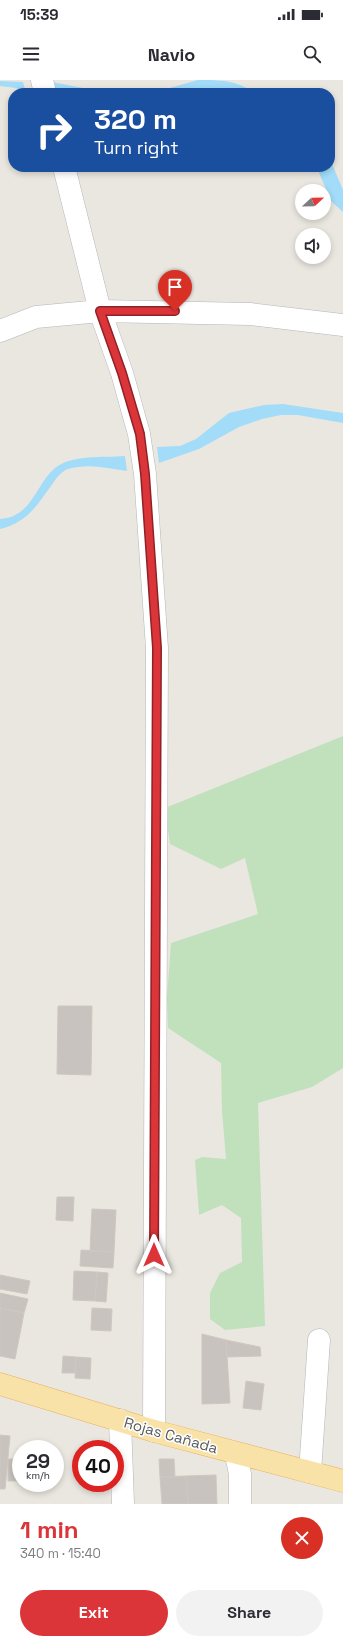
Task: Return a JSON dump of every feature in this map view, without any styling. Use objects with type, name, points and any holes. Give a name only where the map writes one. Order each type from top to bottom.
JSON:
[{"type":"main road","name":"Rojas Cañada","points":[[0,1384],[154,1431],[236,1454],[343,1481]]},
{"type":"street","points":[[65,172],[100,311],[122,373],[140,434],[145,474],[157,648],[154,1431]]},
{"type":"street","points":[[0,331],[36,317],[100,311],[250,314],[343,325]]},
{"type":"street","points":[[310,1472],[319,1340]]},
{"type":"street","points":[[120,1420],[123,1504]]},
{"type":"street","points":[[236,1454],[240,1474],[240,1504]]},
{"type":"green space","points":[[343,736],[343,1068],[312,1087],[258,1103],[265,1326],[225,1330],[210,1319],[210,1293],[220,1273],[242,1262],[241,1218],[222,1205],[199,1215],[195,1160],[202,1157],[226,1159],[222,1111],[221,1063],[168,1028],[167,997],[171,943],[258,914],[245,858],[221,869],[170,844],[165,808]]},
{"type":"water","points":[[198,80],[214,80],[235,83],[246,88],[170,88]]},
{"type":"water","points":[[0,81],[23,82],[25,88],[16,88],[0,86]]},
{"type":"water","points":[[52,82],[83,88],[52,88]]},
{"type":"water","points":[[335,171],[343,190],[343,212],[331,201],[331,184],[324,184],[319,172]]},
{"type":"water","points":[[283,404],[343,413],[343,423],[298,415],[281,415],[262,419],[239,427],[199,449],[159,463],[157,447],[180,446],[196,439],[229,413],[264,405]]},
{"type":"water","points":[[125,456],[127,471],[90,466],[75,467],[65,470],[58,476],[30,513],[17,523],[0,529],[0,519],[12,517],[22,511],[32,500],[49,473],[55,468],[71,460]]},
{"type":"building","points":[[58,1006],[92,1006],[91,1075],[57,1074]]},
{"type":"building","points":[[57,1197],[74,1197],[73,1221],[56,1220]]},
{"type":"building","points":[[92,1209],[116,1210],[114,1252],[90,1251]]},
{"type":"building","points":[[81,1250],[114,1252],[113,1268],[80,1266]]},
{"type":"building","points":[[74,1271],[97,1272],[95,1301],[73,1300]]},
{"type":"building","points":[[97,1272],[108,1273],[106,1302],[95,1301]]},
{"type":"building","points":[[0,1275],[30,1281],[27,1294],[0,1289]]},
{"type":"building","points":[[0,1293],[28,1299],[24,1313],[0,1308]]},
{"type":"building","points":[[0,1308],[24,1313],[15,1359],[0,1356]]},
{"type":"building","points":[[92,1308],[112,1309],[111,1331],[91,1330]]},
{"type":"building","points":[[202,1334],[226,1340],[230,1403],[202,1404]]},
{"type":"building","points":[[226,1340],[260,1347],[261,1356],[227,1357]]},
{"type":"building","points":[[63,1356],[76,1357],[75,1373],[62,1373]]},
{"type":"building","points":[[76,1357],[91,1358],[90,1379],[75,1378]]},
{"type":"building","points":[[246,1381],[264,1384],[261,1410],[243,1408]]},
{"type":"building","points":[[0,1435],[10,1436],[5,1489],[0,1489]]},
{"type":"building","points":[[8,1459],[12,1459],[12,1481],[8,1481]]},
{"type":"building","points":[[159,1459],[174,1459],[175,1477],[160,1477]]},
{"type":"building","points":[[216,1475],[217,1504],[188,1504],[186,1476]]},
{"type":"building","points":[[186,1476],[188,1504],[162,1504],[160,1477]]},
{"type":"route","points":[[154,1255],[157,648],[146,509],[145,474],[140,434],[122,373],[100,311],[175,311]]}]
